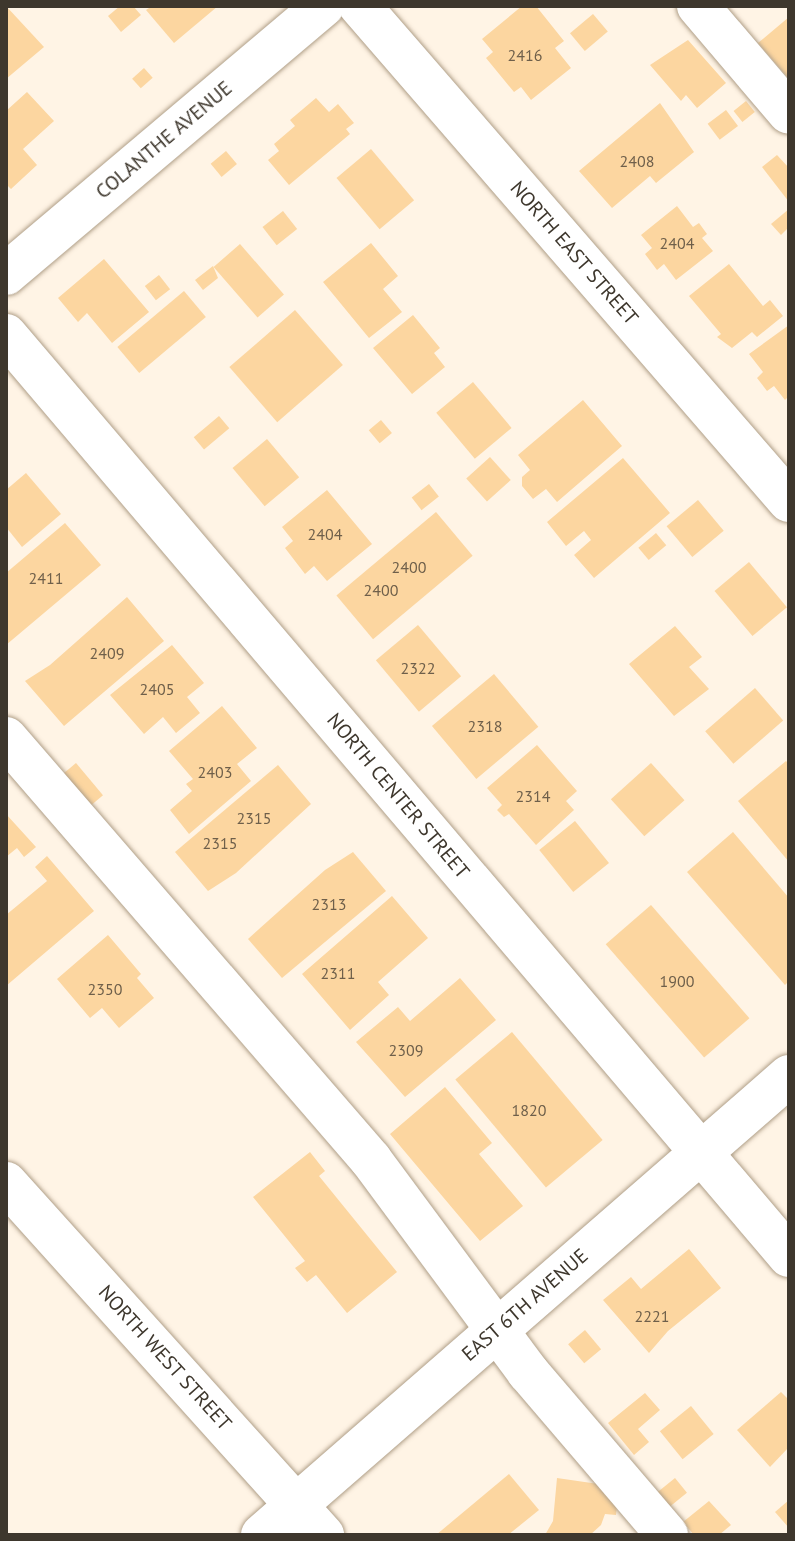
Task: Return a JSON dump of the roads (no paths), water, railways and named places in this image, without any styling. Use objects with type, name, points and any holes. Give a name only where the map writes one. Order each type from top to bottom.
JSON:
[{"type":"street","name":"COLANTHE AVENUE","points":[[6,274],[323,6]]},
{"type":"street","name":"NORTH EAST STREET","points":[[360,6],[789,501]]},
{"type":"street","points":[[698,6],[789,113]]},
{"type":"street","name":"NORTH CENTER STREET","points":[[6,335],[789,1256]]},
{"type":"street","points":[[6,738],[371,1160],[528,1372],[667,1535]]},
{"type":"street","name":"EAST 6TH AVENUE","points":[[262,1535],[310,1519],[498,1330],[789,1076]]},
{"type":"street","name":"NORTH WEST STREET","points":[[6,1183],[310,1519]]}]
